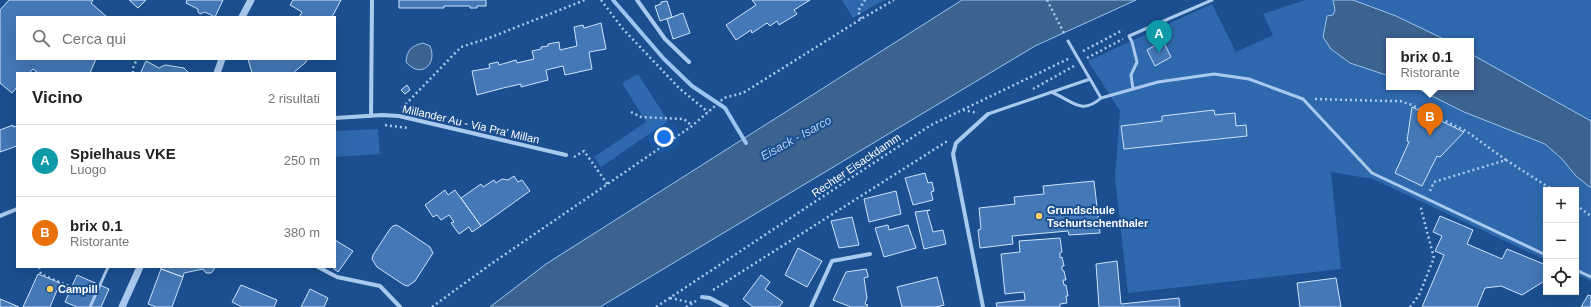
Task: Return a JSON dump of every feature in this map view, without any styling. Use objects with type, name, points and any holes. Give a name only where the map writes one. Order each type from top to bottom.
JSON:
[{"type":"street","points":[[243,16],[251,0]]},
{"type":"street","points":[[371,116],[372,0]]},
{"type":"street","points":[[637,0],[665,39],[689,62]]},
{"type":"street","points":[[216,72],[222,60]]},
{"type":"street","points":[[983,307],[953,154],[956,143],[988,114]]},
{"type":"street","name":"Millander Au - Via Pra' Millan","points":[[336,118],[399,116],[566,155]]},
{"type":"street","points":[[0,216],[16,209]]},
{"type":"street","points":[[811,307],[832,261],[870,254]]},
{"type":"street","points":[[122,307],[140,268]]},
{"type":"street","points":[[320,268],[337,277],[380,286],[400,307]]},
{"type":"street","points":[[702,297],[710,298],[727,307]]},
{"type":"lane","points":[[1133,89],[1131,74],[1136,62],[1132,42],[1129,36],[1212,0]]},
{"type":"lane","points":[[1068,41],[1082,67],[1102,98]]},
{"type":"lane","points":[[1051,92],[1083,107],[1093,105],[1102,98],[1158,82],[1214,74],[1249,79],[1303,99],[1372,173],[1543,254]]},
{"type":"lane","points":[[988,114],[1090,79]]},
{"type":"lane","points":[[90,307],[108,268]]},
{"type":"lane","points":[[1579,271],[1591,277]]},
{"type":"path","points":[[401,109],[461,47],[489,38],[585,0]]},
{"type":"path","points":[[601,0],[623,30],[680,88],[709,111]]},
{"type":"path","points":[[860,19],[858,11],[865,0]]},
{"type":"path","points":[[432,307],[491,264],[692,126],[724,98],[743,93],[860,19],[894,0]]},
{"type":"path","points":[[1048,0],[1068,41]]},
{"type":"path","points":[[1084,60],[1129,36]]},
{"type":"path","name":"Rechter Eisackdamm","points":[[656,307],[931,125],[1076,55]]},
{"type":"path","points":[[133,72],[137,60]]},
{"type":"path","points":[[1029,91],[1077,64]]},
{"type":"path","points":[[1303,99],[1400,101],[1412,105],[1466,131],[1506,160],[1548,187]]},
{"type":"path","points":[[631,112],[641,117],[684,119],[692,126]]},
{"type":"path","points":[[686,307],[955,136]]},
{"type":"path","points":[[1410,307],[1419,295],[1434,258],[1421,209],[1434,182],[1506,160]]},
{"type":"path","points":[[1579,207],[1591,216]]},
{"type":"path","points":[[39,268],[41,274],[72,287]]},
{"type":"path","points":[[670,298],[693,303]]},
{"type":"shaded area","points":[[842,0],[884,0],[853,18]]},
{"type":"shaded area","points":[[1305,0],[1591,0],[1591,281],[1579,275],[1579,187],[1543,187],[1543,259],[1373,179],[1331,172],[1341,269],[1128,293],[1115,178],[1120,111],[1088,61],[1212,4],[1236,52],[1273,35],[1263,14]]},
{"type":"shaded area","points":[[638,74],[668,121],[601,167],[594,157],[646,122],[622,83]]},
{"type":"shaded area","points":[[378,129],[380,154],[336,157],[336,131]]},
{"type":"water","name":"Eisack - Isarco","points":[[962,0],[1136,0],[1035,46],[600,307],[490,307],[546,264]]},
{"type":"water","points":[[1333,0],[1353,0],[1396,16],[1442,38],[1386,38],[1386,75],[1350,63],[1331,49],[1323,37],[1327,16],[1333,15],[1335,10]]},
{"type":"water","points":[[423,43],[430,46],[432,59],[430,64],[426,68],[422,69],[411,67],[406,62],[410,49]]},
{"type":"water","points":[[1474,56],[1591,121],[1591,188],[1576,176],[1562,159],[1545,144],[1464,112],[1420,90],[1474,90]]},
{"type":"building","points":[[9,0],[93,0],[91,3],[106,16],[16,16],[16,60],[96,60],[90,72],[37,72],[33,69],[30,72],[16,72],[16,88],[12,93],[0,83],[0,10]]},
{"type":"building","points":[[129,0],[146,0],[138,8]]},
{"type":"building","points":[[187,0],[223,0],[215,16],[205,12],[200,14],[198,9],[186,3]]},
{"type":"building","points":[[293,0],[341,0],[333,16],[300,16],[302,12],[290,5]]},
{"type":"building","points":[[399,0],[486,0],[486,6],[477,6],[477,8],[470,8],[470,6],[444,6],[444,8],[399,8]]},
{"type":"building","points":[[752,0],[810,0],[794,10],[797,14],[779,25],[777,21],[770,26],[767,23],[752,33],[751,30],[736,40],[726,25],[756,5]]},
{"type":"building","points":[[667,1],[672,17],[660,21],[655,6],[661,4],[661,2]]},
{"type":"building","points":[[683,13],[690,33],[673,39],[667,19]]},
{"type":"building","points":[[601,23],[606,49],[589,52],[592,69],[565,75],[563,66],[546,70],[548,80],[521,87],[521,84],[477,95],[472,71],[490,68],[489,64],[498,62],[499,65],[516,60],[517,63],[534,59],[532,51],[548,46],[548,44],[559,42],[560,50],[577,46],[574,27],[583,25],[584,28]]},
{"type":"building","points":[[1163,41],[1171,57],[1155,66],[1147,50]]},
{"type":"building","points":[[248,60],[307,60],[294,72],[252,72]]},
{"type":"building","points":[[146,61],[159,68],[165,65],[184,68],[188,72],[141,72]]},
{"type":"building","points":[[407,85],[410,90],[405,94],[401,90]]},
{"type":"building","points":[[1412,107],[1464,132],[1440,157],[1437,156],[1422,186],[1395,173],[1409,142],[1407,141]]},
{"type":"building","points":[[1214,110],[1215,115],[1235,113],[1236,126],[1246,125],[1247,136],[1124,149],[1121,126],[1162,121],[1162,116]]},
{"type":"building","points":[[13,125],[13,127],[16,126],[16,146],[0,152],[0,130]]},
{"type":"building","points":[[925,173],[928,183],[932,182],[934,191],[931,192],[933,200],[913,205],[905,178]]},
{"type":"building","points":[[514,176],[518,182],[522,180],[530,191],[481,226],[461,198],[481,184],[483,187],[494,180],[496,183],[502,179],[508,180]]},
{"type":"building","points":[[1094,181],[1100,233],[1069,235],[1068,231],[1012,236],[1013,244],[980,248],[978,230],[981,229],[979,208],[1015,204],[1014,197],[1044,194],[1043,186]]},
{"type":"building","points":[[445,190],[448,195],[455,190],[481,226],[472,232],[469,227],[459,234],[451,223],[454,222],[449,215],[441,220],[437,215],[433,217],[425,205]]},
{"type":"building","points":[[896,191],[901,214],[869,222],[864,199]]},
{"type":"building","points":[[930,210],[927,211],[933,232],[943,230],[946,244],[924,249],[915,212]]},
{"type":"building","points":[[1440,216],[1473,230],[1467,244],[1502,259],[1507,249],[1543,264],[1543,282],[1522,295],[1501,286],[1485,288],[1477,307],[1422,307],[1444,255],[1435,251],[1442,236],[1433,232]]},
{"type":"building","points":[[852,217],[859,245],[839,248],[831,221]]},
{"type":"building","points":[[396,225],[430,247],[433,253],[415,281],[408,286],[404,285],[377,267],[372,259],[373,255],[390,229]]},
{"type":"building","points":[[888,225],[889,230],[908,225],[916,248],[884,257],[875,228]]},
{"type":"building","points":[[1060,238],[1062,252],[1060,253],[1060,258],[1062,257],[1064,266],[1062,266],[1062,270],[1064,271],[1066,280],[1063,280],[1064,285],[1066,285],[1068,296],[1066,296],[1067,303],[1060,304],[1060,307],[997,307],[996,303],[1025,300],[1024,292],[1005,294],[1001,254],[1020,252],[1019,241]]},
{"type":"building","points":[[336,241],[353,251],[338,272],[333,268],[336,268]]},
{"type":"building","points":[[798,248],[822,261],[807,287],[785,275]]},
{"type":"building","points":[[1117,261],[1121,304],[1179,298],[1180,307],[1099,307],[1096,264]]},
{"type":"building","points":[[215,268],[211,273],[206,273],[203,269],[184,273],[183,277],[161,269]]},
{"type":"building","points":[[161,269],[183,277],[172,307],[156,307],[148,304]]},
{"type":"building","points":[[866,269],[868,277],[864,278],[867,298],[865,304],[868,305],[867,307],[851,307],[833,300],[846,272]]},
{"type":"building","points":[[38,274],[60,283],[50,307],[23,307]]},
{"type":"building","points":[[77,275],[109,289],[101,307],[77,307],[65,302]]},
{"type":"building","points":[[761,275],[770,282],[765,289],[783,302],[779,307],[753,307],[743,299]]},
{"type":"building","points":[[937,277],[944,305],[936,307],[902,307],[897,287]]},
{"type":"building","points":[[1336,278],[1341,307],[1300,307],[1297,283]]},
{"type":"building","points":[[241,285],[277,300],[274,307],[242,307],[232,302]]},
{"type":"building","points":[[310,289],[328,298],[324,307],[301,307]]},
{"type":"building","points":[[1588,295],[1591,296],[1591,307],[1581,307]]},
{"type":"building","points":[[0,299],[19,307],[0,307]]},
{"type":"waterway","points":[[613,0],[664,59],[692,86],[725,108],[746,143]]},
{"type":"place","name":"Spielhaus VKE","points":[[1159,53]]},
{"type":"place","name":"brix 0.1","points":[[1430,136]]},
{"type":"place","name":"Grundschule Tschurtschenthaler","points":[[1039,216]]},
{"type":"place","name":"Campill","points":[[50,289]]}]
